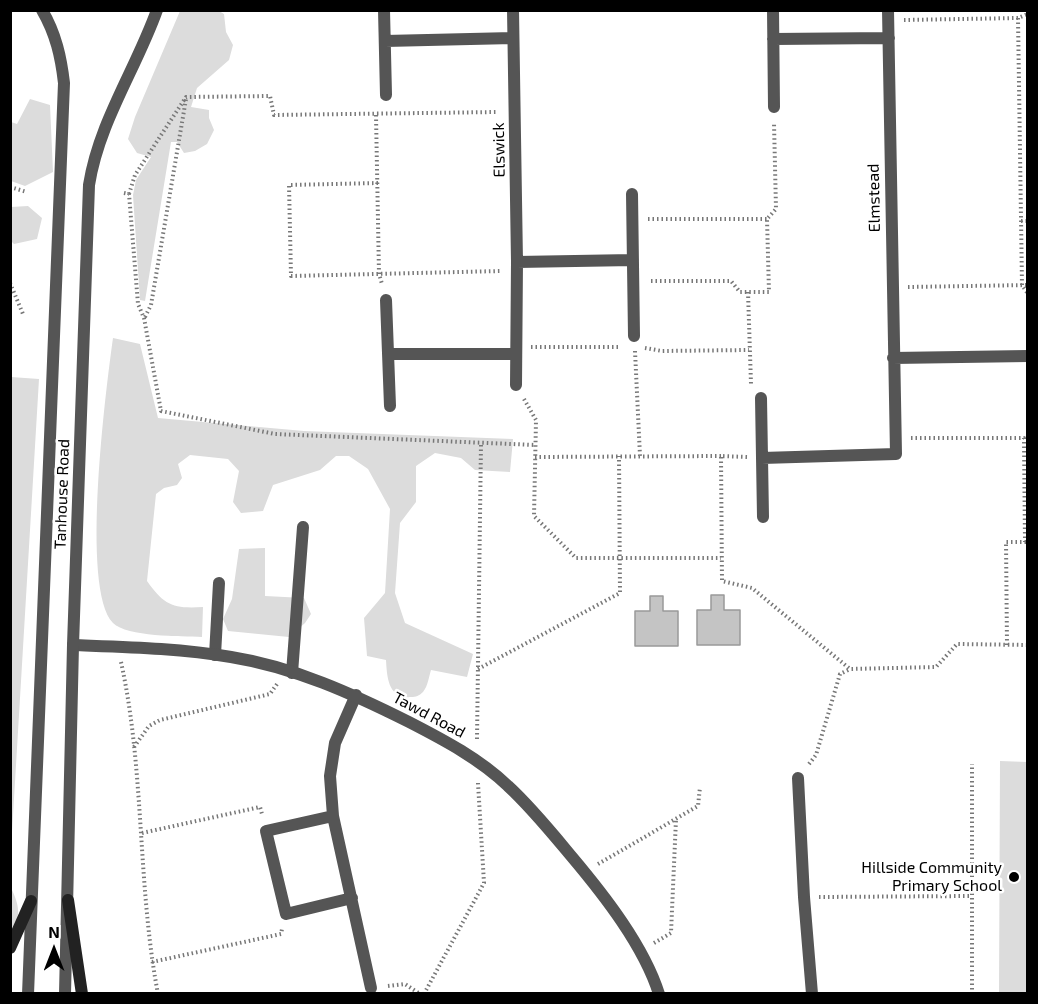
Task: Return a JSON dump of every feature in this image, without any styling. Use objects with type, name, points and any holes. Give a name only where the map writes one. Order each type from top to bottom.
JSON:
[{"type":"main road","points":[[68,900],[82,993]]},
{"type":"main road","points":[[10,948],[31,901]]},
{"type":"street","name":"Tanhouse Road","points":[[28,993],[64,83],[60,52],[50,22],[42,10]]},
{"type":"street","name":"Tanhouse Road","points":[[65,993],[73,645],[89,185],[93,160],[102,133],[157,10]]},
{"type":"street","points":[[384,10],[386,95]]},
{"type":"street","name":"Elswick","points":[[513,10],[517,266],[516,385]]},
{"type":"street","points":[[773,10],[774,107]]},
{"type":"street","name":"Elmstead","points":[[888,15],[895,438]]},
{"type":"street","points":[[385,41],[513,38]]},
{"type":"street","points":[[773,39],[889,38]]},
{"type":"street","points":[[632,194],[634,336]]},
{"type":"street","points":[[517,266],[633,260]]},
{"type":"street","points":[[386,300],[390,406]]},
{"type":"street","points":[[388,354],[516,354]]},
{"type":"street","points":[[893,358],[1028,356]]},
{"type":"street","points":[[761,398],[763,517]]},
{"type":"street","points":[[762,458],[896,454],[895,438]]},
{"type":"street","points":[[290,672],[303,527]]},
{"type":"street","points":[[215,655],[219,583]]},
{"type":"street","name":"Tawd Road","points":[[73,645],[168,648],[233,657],[290,672],[356,695],[476,760],[508,786],[584,871],[640,950],[659,993]]},
{"type":"street","points":[[356,695],[335,743],[330,776],[333,816],[371,988]]},
{"type":"street","points":[[798,778],[812,993]]},
{"type":"street","points":[[333,816],[267,831],[286,914],[352,898]]},
{"type":"path","points":[[888,15],[1018,18],[1028,14]]},
{"type":"path","points":[[1018,18],[1021,221],[1025,285],[1028,294]]},
{"type":"path","points":[[386,95],[376,115],[379,274],[386,300]]},
{"type":"path","points":[[186,97],[270,96],[274,116],[515,111]]},
{"type":"path","points":[[186,97],[135,175],[127,193],[138,304],[144,318],[161,411],[275,434],[535,445]]},
{"type":"path","points":[[144,318],[151,305],[186,97]]},
{"type":"path","points":[[633,281],[731,281],[740,292],[769,292],[767,219],[776,209],[774,107]]},
{"type":"path","points":[[378,183],[289,185],[291,276],[379,274],[517,266]]},
{"type":"path","points":[[10,187],[27,192]]},
{"type":"path","points":[[632,219],[767,219]]},
{"type":"path","points":[[1021,221],[1028,221]]},
{"type":"path","points":[[11,284],[23,314]]},
{"type":"path","points":[[892,287],[1025,285]]},
{"type":"path","points":[[748,292],[750,382],[761,398]]},
{"type":"path","points":[[634,336],[640,456]]},
{"type":"path","points":[[516,385],[536,420],[534,516],[576,558],[721,558]]},
{"type":"path","points":[[895,438],[1024,438],[1026,542],[1006,542],[1007,645]]},
{"type":"path","points":[[371,988],[405,984],[422,993],[484,883],[476,760],[481,443]]},
{"type":"path","points":[[478,669],[620,593],[619,456]]},
{"type":"path","points":[[721,456],[722,581],[752,588],[850,669]]},
{"type":"path","points":[[535,457],[721,456],[762,458]]},
{"type":"path","points":[[798,778],[816,755],[840,674],[850,669],[936,667],[957,644],[1028,645]]},
{"type":"path","points":[[118,646],[126,681],[134,748],[152,962],[158,993]]},
{"type":"path","points":[[134,748],[149,726],[159,720],[270,694],[290,672]]},
{"type":"path","points":[[972,764],[972,993]]},
{"type":"path","points":[[584,871],[698,806],[699,787]]},
{"type":"path","points":[[142,833],[260,807],[267,831]]},
{"type":"path","points":[[640,950],[671,933],[676,819]]},
{"type":"path","points":[[804,897],[972,896]]},
{"type":"path","points":[[152,962],[281,934],[286,914]]},
{"type":"path","points":[[411,987],[412,993]]},
{"type":"shaded area","points":[[180,11],[219,11],[224,14],[226,32],[233,45],[229,60],[197,88],[191,107],[209,110],[209,118],[214,130],[207,144],[195,151],[184,153],[177,142],[171,142],[145,301],[140,300],[133,195],[136,180],[151,157],[137,153],[128,139]]},
{"type":"shaded area","points":[[30,99],[50,105],[53,172],[25,186],[11,181],[11,122],[17,124]]},
{"type":"shaded area","points":[[28,206],[42,218],[37,239],[14,244],[11,241],[11,207]]},
{"type":"shaded area","points":[[113,338],[140,344],[158,418],[304,431],[513,439],[510,472],[475,470],[461,458],[435,453],[416,466],[416,502],[400,523],[395,593],[405,623],[473,654],[467,677],[431,670],[423,692],[416,696],[403,697],[393,691],[390,686],[386,660],[367,656],[364,618],[385,593],[390,509],[368,469],[349,456],[336,456],[320,470],[273,485],[263,511],[241,513],[233,502],[239,471],[228,459],[190,455],[178,464],[182,478],[177,485],[164,488],[156,494],[147,581],[170,604],[203,607],[202,637],[142,633],[120,628],[113,623],[103,603],[98,571],[97,531],[101,441]]},
{"type":"shaded area","points":[[10,377],[39,379],[11,849]]},
{"type":"shaded area","points":[[265,548],[265,596],[304,598],[311,614],[305,623],[289,637],[228,631],[223,619],[232,599],[239,549]]},
{"type":"shaded area","name":"Hillside Community Primary School","points":[[1000,761],[1027,762],[1027,993],[999,993]]},
{"type":"shaded area","points":[[11,888],[18,911],[11,934]]},
{"type":"building","points":[[711,595],[724,595],[724,610],[740,610],[740,645],[697,645],[697,610],[711,610]]},
{"type":"building","points":[[650,596],[663,596],[663,611],[678,611],[678,646],[635,646],[635,611],[650,611]]},
{"type":"place","name":"Hillside Community Primary School","points":[[1014,877]]}]
